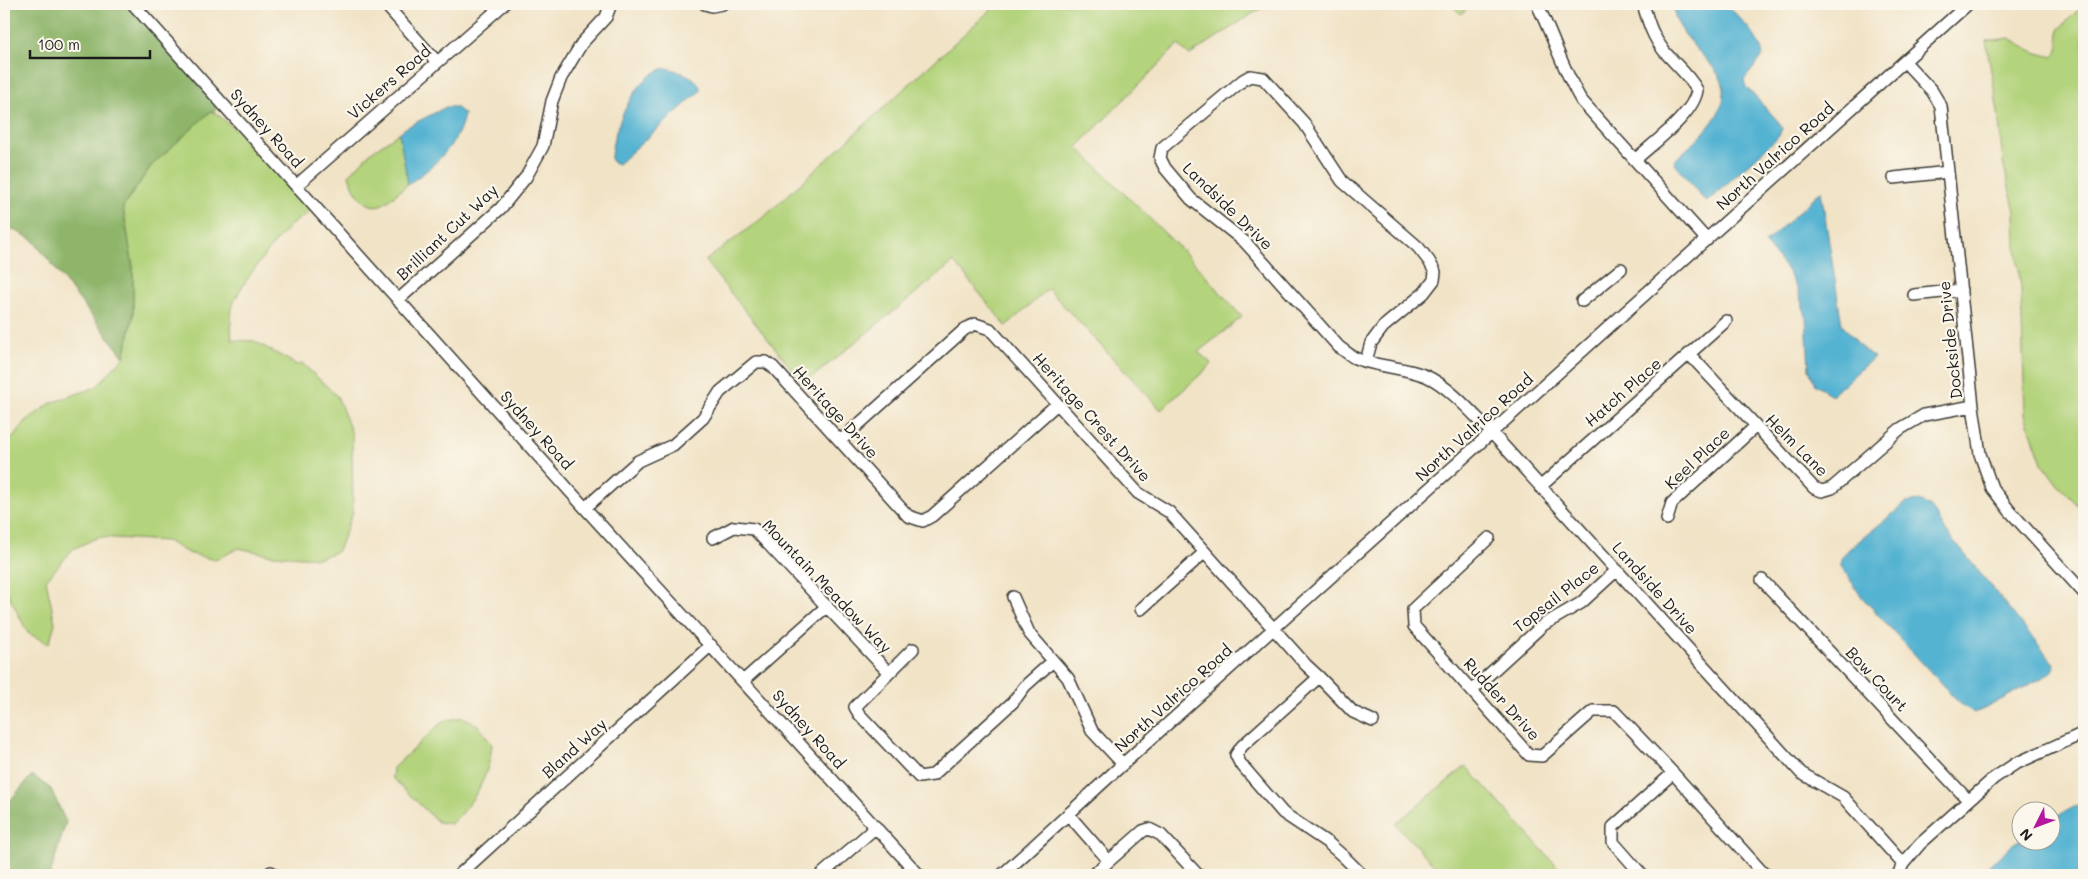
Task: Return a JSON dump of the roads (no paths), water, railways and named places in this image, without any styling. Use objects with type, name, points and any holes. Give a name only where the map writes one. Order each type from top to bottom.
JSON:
[{"type":"street","name":"Sydney Road","points":[[133,4],[398,300],[919,875]]},
{"type":"street","points":[[385,4],[437,62]]},
{"type":"street","name":"Vickers Road","points":[[296,186],[504,4]]},
{"type":"street","name":"Brilliant Cut Way","points":[[398,300],[501,208],[526,177],[543,146],[552,101],[561,78],[582,43],[606,17],[611,4]]},
{"type":"street","points":[[705,4],[712,6],[722,4]]},
{"type":"street","points":[[1537,4],[1549,27],[1569,80],[1581,100],[1707,240]]},
{"type":"street","points":[[1635,160],[1689,110],[1696,99],[1697,90],[1685,73],[1663,49],[1654,35],[1643,4]]},
{"type":"street","name":"North Valrico Road","points":[[1002,875],[1491,432],[1968,4]]},
{"type":"street","name":"Dockside Drive","points":[[1905,62],[1932,91],[1941,106],[1973,406],[1980,454],[1992,488],[2009,510],[2084,593]]},
{"type":"street","name":"Landside Drive","points":[[1366,361],[1371,343],[1383,327],[1424,293],[1434,280],[1435,272],[1418,247],[1342,181],[1304,123],[1264,78],[1250,76],[1162,148],[1160,158],[1165,168],[1191,199],[1245,242],[1339,347],[1354,357],[1366,361],[1427,377],[1456,396],[1491,432],[1801,773],[1843,797],[1900,870]]},
{"type":"street","points":[[1894,178],[1948,172]]},
{"type":"street","points":[[1582,301],[1621,269]]},
{"type":"street","points":[[1914,295],[1961,290]]},
{"type":"street","name":"Hatch Place","points":[[1540,487],[1726,321]]},
{"type":"street","name":"Heritage Crest Drive","points":[[840,441],[965,329],[975,324],[990,329],[1138,493],[1169,512],[1306,665],[1353,712],[1374,721]]},
{"type":"street","name":"Helm Lane","points":[[1690,354],[1814,488],[1822,491],[1832,488],[1900,429],[1924,415],[1973,406]]},
{"type":"street","name":"Heritage Drive","points":[[586,508],[638,461],[673,445],[703,418],[720,392],[756,362],[766,362],[773,367],[908,516],[923,521],[932,516],[1057,404]]},
{"type":"street","name":"Keel Place","points":[[1668,519],[1672,503],[1756,426]]},
{"type":"street","name":"Mountain Meadow Way","points":[[714,538],[734,526],[754,529],[888,673]]},
{"type":"street","name":"Rudder Drive","points":[[1489,538],[1413,609],[1414,626],[1529,755],[1542,756],[1594,711],[1614,711],[1763,873],[1767,875]]},
{"type":"street","points":[[1141,609],[1205,552]]},
{"type":"street","name":"Topsail Place","points":[[1472,690],[1543,625],[1581,603],[1617,570]]},
{"type":"street","name":"Bow Court","points":[[1762,580],[1968,800]]},
{"type":"street","points":[[1013,597],[1029,633],[1068,678],[1092,731],[1123,764]]},
{"type":"street","points":[[743,681],[827,606]]},
{"type":"street","name":"Bland Way","points":[[459,875],[711,645]]},
{"type":"street","points":[[913,648],[855,707],[859,714],[919,777],[933,775],[1013,702],[1025,686],[1053,661]]},
{"type":"street","points":[[1319,677],[1242,746],[1236,755],[1240,763],[1283,812],[1328,843],[1362,875]]},
{"type":"street","points":[[1900,870],[1920,844],[1994,778],[2015,764],[2084,733]]},
{"type":"street","points":[[1642,875],[1613,842],[1613,827],[1673,773]]},
{"type":"street","points":[[1070,812],[1112,859]]},
{"type":"street","points":[[821,875],[876,827]]},
{"type":"street","points":[[1094,875],[1143,832],[1150,829],[1161,835],[1198,875]]},
{"type":"water","points":[[1689,4],[1725,4],[1754,35],[1763,56],[1744,80],[1746,87],[1778,121],[1782,128],[1779,136],[1708,201],[1705,201],[1675,164],[1676,159],[1713,121],[1720,110],[1724,98],[1723,86],[1718,74],[1696,49],[1678,24],[1675,9]]},
{"type":"water","points":[[667,68],[693,78],[700,86],[700,91],[618,164],[611,161],[615,135],[620,120],[635,92],[645,80],[656,72]]},
{"type":"water","points":[[446,107],[455,107],[464,114],[457,135],[444,154],[435,163],[408,184],[399,133]]},
{"type":"water","points":[[1821,191],[1842,325],[1864,350],[1874,357],[1832,395],[1815,385],[1809,369],[1806,316],[1798,291],[1787,270],[1765,243]]},
{"type":"water","points":[[1919,501],[1931,507],[1945,530],[2055,665],[2051,673],[1974,713],[1958,702],[1861,596],[1841,566],[1841,559],[1849,549],[1906,503]]},
{"type":"water","points":[[2084,802],[2084,875],[1977,875],[2010,847],[2010,852],[2060,852],[2060,814]]}]
